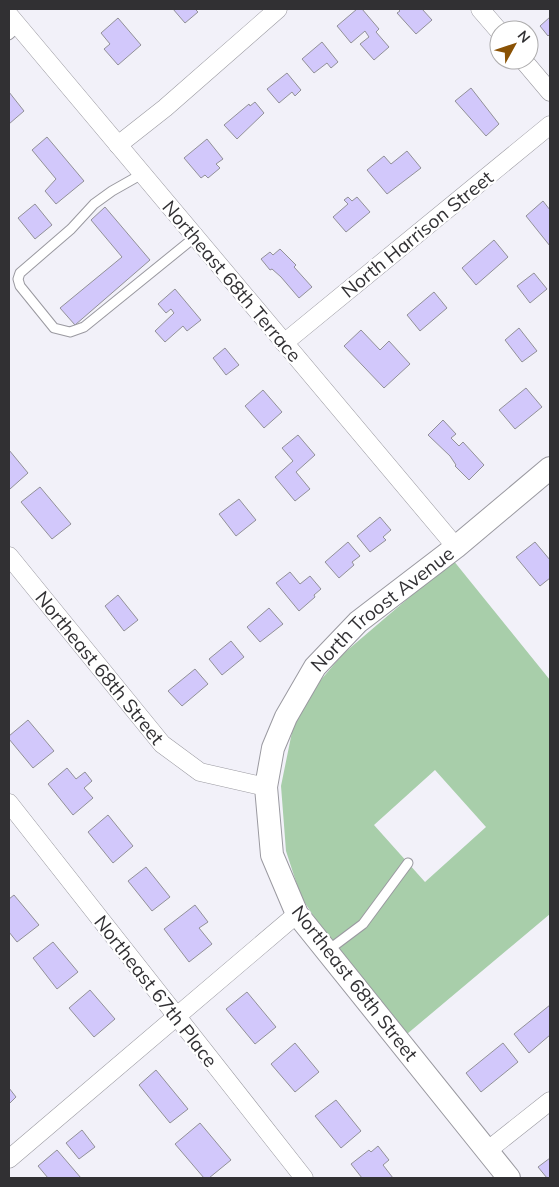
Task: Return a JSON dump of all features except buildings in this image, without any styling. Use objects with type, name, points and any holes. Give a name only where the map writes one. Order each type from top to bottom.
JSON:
[{"type":"street","points":[[118,145],[165,108],[278,9]]},
{"type":"street","points":[[480,9],[490,20]]},
{"type":"street","name":"Northeast 68th Terrace","points":[[12,26],[118,145],[456,547]]},
{"type":"street","points":[[531,70],[550,92]]},
{"type":"street","name":"North Harrison Street","points":[[284,343],[550,125]]},
{"type":"street","name":"North Troost Avenue","points":[[266,787],[272,748],[286,717],[315,667],[358,622],[547,476]]},
{"type":"street","name":"Northeast 68th Street","points":[[9,556],[162,744],[200,772],[266,787],[272,855],[297,914],[509,1178]]},
{"type":"street","name":"Northeast 67th Place","points":[[9,803],[304,1178]]},
{"type":"street","points":[[9,1159],[297,914]]},
{"type":"street","points":[[487,1151],[550,1101]]},
{"type":"lane","points":[[142,174],[112,190],[94,204],[71,229],[20,273],[18,279],[20,286],[54,328],[70,332],[84,327],[195,237]]},
{"type":"lane","points":[[327,952],[362,924],[408,863]]},
{"type":"green space","points":[[453,560],[550,680],[550,914],[407,1034],[328,938],[301,897],[286,851],[281,786],[293,727],[319,682],[343,654]],"holes":[[[435,770],[486,827],[425,882],[374,825]]]}]
